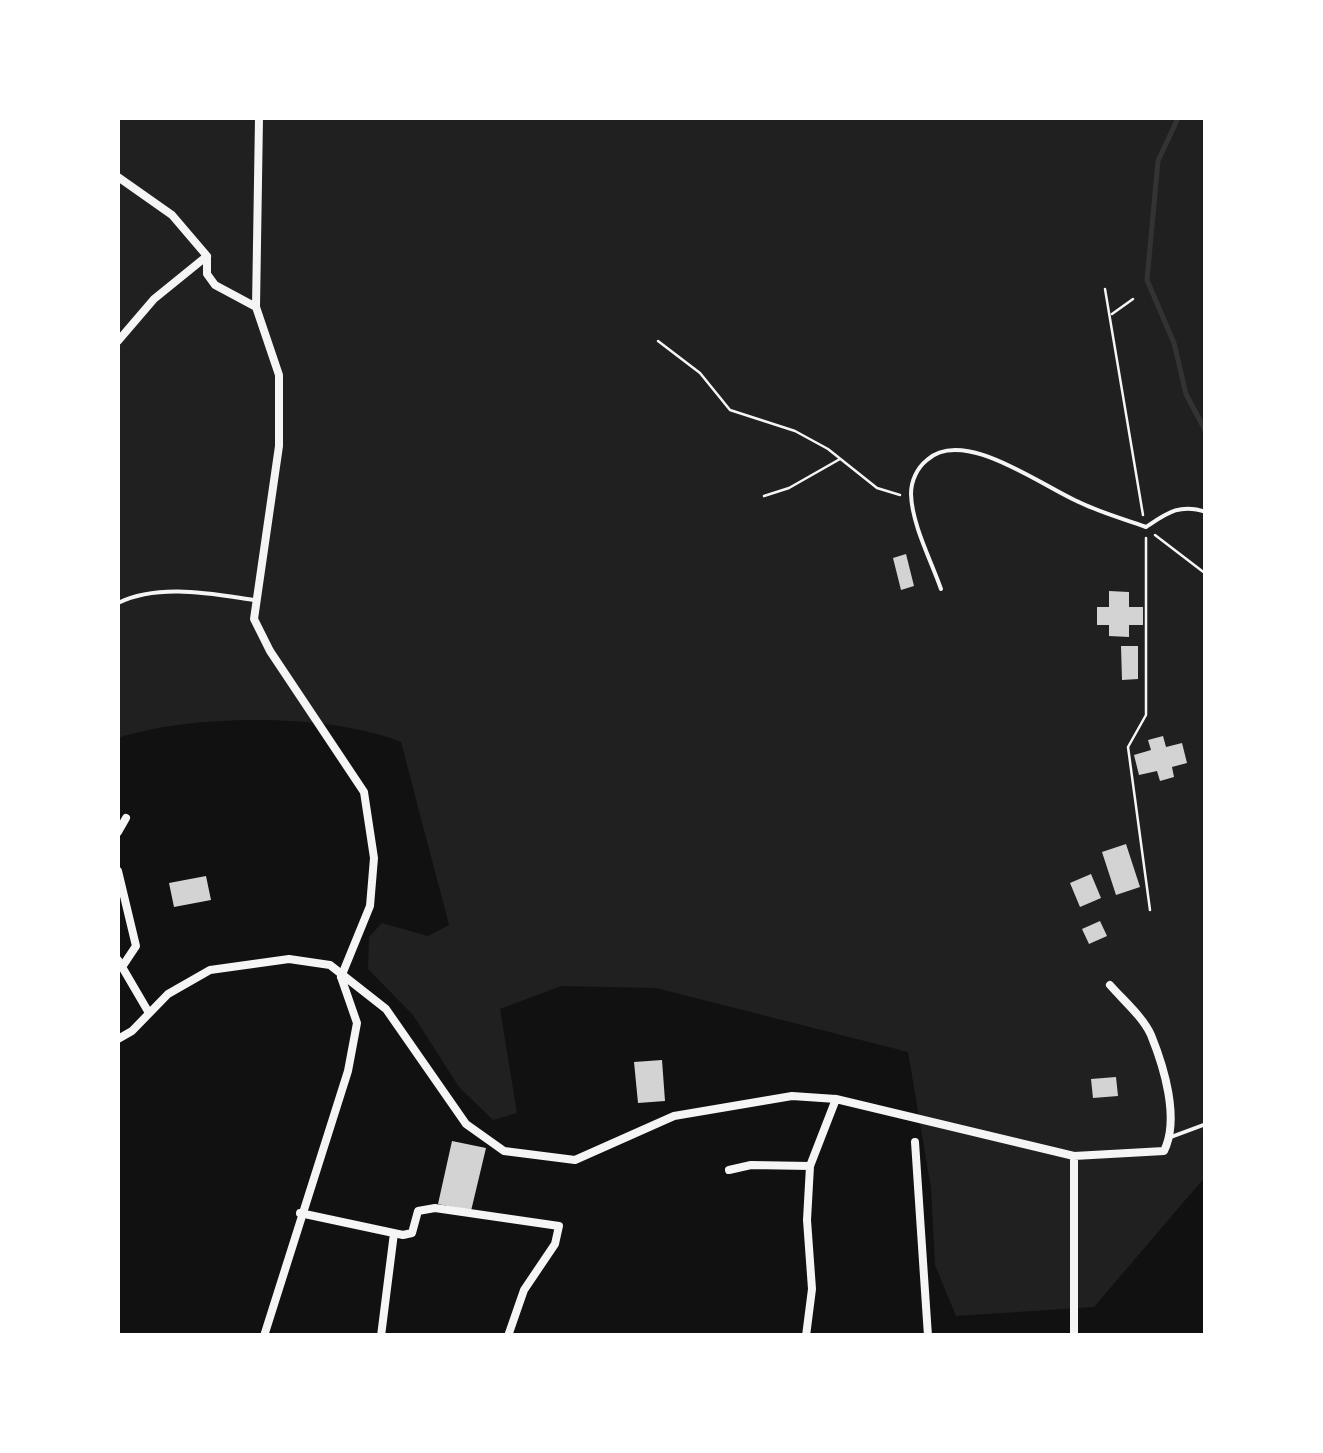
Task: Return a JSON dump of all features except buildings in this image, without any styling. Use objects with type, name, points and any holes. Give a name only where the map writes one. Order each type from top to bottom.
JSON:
[{"type":"street","points":[[260,118],[256,307],[279,375],[273,508],[254,619],[270,651],[364,792],[374,858],[370,906],[341,977],[357,1022],[348,1070],[264,1336]]},
{"type":"street","points":[[118,178],[172,214],[207,256],[208,274],[215,285],[256,307]]},
{"type":"street","points":[[118,342],[154,299],[207,256]]},
{"type":"street","points":[[118,832],[126,818]]},
{"type":"street","points":[[118,871],[136,946],[121,962],[149,1012]]},
{"type":"street","points":[[118,1038],[168,994],[210,970],[289,959],[330,965],[386,1009],[466,1124],[504,1150],[574,1160],[674,1116],[792,1096],[836,1098],[1074,1156],[1164,1151],[1171,1137],[1171,1114],[1150,1032],[1110,986]]},
{"type":"street","points":[[806,1336],[812,1289],[807,1220],[810,1166],[836,1098]]},
{"type":"street","points":[[915,1142],[928,1336]]},
{"type":"street","points":[[1074,1156],[1074,1336]]},
{"type":"street","points":[[729,1170],[752,1165],[810,1166]]},
{"type":"street","points":[[300,1213],[394,1233],[412,1233],[418,1211],[435,1208],[559,1226],[555,1244],[524,1290],[508,1336]]},
{"type":"street","points":[[381,1336],[394,1233]]},
{"type":"lane","points":[[941,589],[911,496],[921,466],[931,456],[955,448],[1024,470],[1080,503],[1146,526],[1174,509],[1188,506],[1206,512]]},
{"type":"lane","points":[[118,603],[144,594],[202,592],[256,600]]},
{"type":"lane","points":[[1171,1137],[1206,1124]]},
{"type":"path","points":[[1104,289],[1146,526],[1146,715],[1128,747],[1150,910]]},
{"type":"path","points":[[1111,315],[1132,299]]},
{"type":"path","points":[[658,342],[686,360],[730,410],[795,431],[842,458],[877,488],[911,496]]},
{"type":"path","points":[[764,496],[789,488],[842,458]]},
{"type":"path","points":[[1146,526],[1206,574]]},
{"type":"shaded area","points":[[118,118],[1205,118],[1205,1177],[1094,1307],[956,1316],[935,1265],[931,1188],[908,1052],[656,988],[561,986],[500,1009],[517,1113],[493,1120],[459,1087],[413,1015],[368,969],[369,937],[382,923],[428,936],[449,925],[401,742],[337,726],[260,720],[183,724],[118,738]]},
{"type":"waterway","points":[[1178,118],[1158,161],[1147,280],[1174,343],[1186,394],[1206,432]]}]
